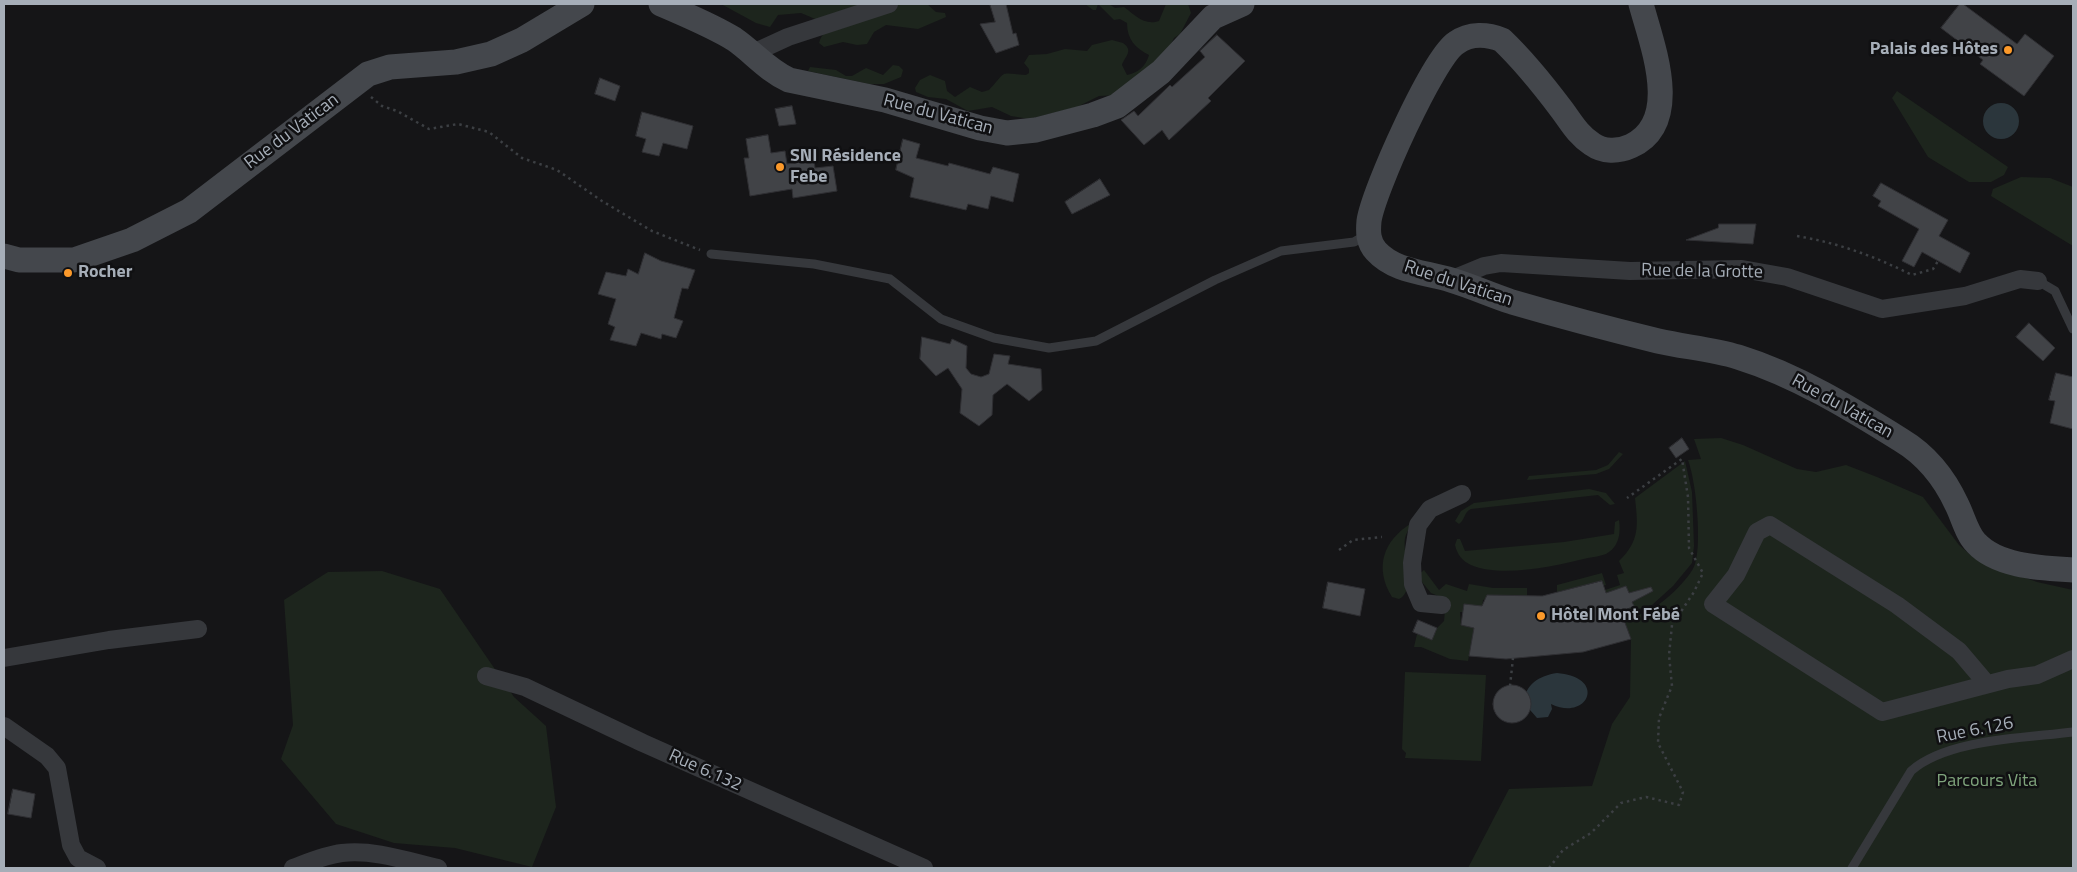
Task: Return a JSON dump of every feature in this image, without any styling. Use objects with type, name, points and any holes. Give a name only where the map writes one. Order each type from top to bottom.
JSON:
[{"type":"street","name":"Rue du Vatican","points":[[4,256],[20,260],[74,260],[132,240],[189,211],[368,74],[390,67],[456,62],[491,54],[522,40],[582,4]]},
{"type":"street","name":"Rue du Vatican","points":[[661,4],[713,27],[743,46],[775,73],[789,80],[885,100],[943,118],[1007,133],[1059,124],[1117,106],[1161,72],[1213,16],[1242,4]]},
{"type":"street","points":[[751,54],[781,40],[889,4]]},
{"type":"street","points":[[1368,234],[1370,212],[1409,118],[1447,50],[1465,38],[1491,36],[1502,40],[1557,103],[1579,134],[1592,144],[1603,150],[1622,150],[1643,139],[1650,133],[1659,114],[1660,83],[1640,4]]},
{"type":"street","name":"Rue du Vatican","points":[[1368,234],[1376,251],[1387,261],[1405,269],[1450,280],[1510,301],[1560,315],[1659,341],[1737,357],[1786,376],[1820,392],[1903,441],[1925,458],[1947,485],[1974,541],[1987,552],[2026,566],[2073,570]]},
{"type":"street","name":"Rue de la Grotte","points":[[1450,280],[1484,266],[1501,263],[1630,271],[1742,269],[1788,277],[1882,309],[1965,296],[2020,279],[2038,281]]},
{"type":"street","points":[[1442,605],[1421,603],[1412,584],[1412,563],[1418,525],[1430,509],[1462,494]]},
{"type":"street","points":[[1988,684],[1960,651],[1897,605],[1770,525],[1757,532],[1736,575],[1712,604],[1882,712],[1988,684],[2037,675],[2073,659]]},
{"type":"street","points":[[4,658],[109,640],[198,629]]},
{"type":"street","name":"Rue 6.132","points":[[486,676],[525,687],[643,743],[924,868]]},
{"type":"street","points":[[4,726],[47,756],[57,768],[71,845],[78,858],[97,868]]},
{"type":"street","points":[[293,868],[324,862],[344,852],[380,855],[438,868]]},
{"type":"lane","points":[[711,254],[814,264],[890,279],[940,319],[994,338],[1048,348],[1073,346],[1096,341],[1215,280],[1281,251],[1354,242],[1368,234]]},
{"type":"lane","points":[[2038,281],[2055,291],[2073,329]]},
{"type":"lane","name":"Rue 6.126","points":[[1852,868],[1911,771],[1922,762],[1946,750],[2073,732]]},
{"type":"path","points":[[356,84],[382,106],[397,110],[429,129],[458,124],[489,132],[522,158],[557,170],[602,201],[652,230],[711,254]]},
{"type":"path","points":[[1797,236],[1830,242],[1863,252],[1912,275],[1933,269],[1938,261]]},
{"type":"path","points":[[1549,868],[1563,850],[1591,833],[1621,803],[1646,797],[1680,805],[1683,792],[1658,743],[1659,718],[1672,686],[1669,655],[1672,625],[1694,592],[1703,573],[1689,548],[1688,497],[1682,459],[1627,498]]},
{"type":"path","points":[[1339,550],[1353,540],[1382,537]]},
{"type":"path","points":[[1510,686],[1513,658]]},
{"type":"green space","points":[[721,4],[927,4],[936,12],[945,13],[946,17],[918,29],[886,25],[874,32],[867,44],[857,45],[843,42],[824,47],[819,43],[825,33],[844,28],[848,25],[820,21],[801,13],[778,15],[770,27],[756,23]]},
{"type":"green space","points":[[1085,4],[1098,4],[1096,10],[1093,10]]},
{"type":"green space","points":[[1098,4],[1109,4],[1115,8],[1124,7],[1140,19],[1149,22],[1159,21],[1166,4],[1188,4],[1191,13],[1180,34],[1174,38],[1169,48],[1120,95],[1099,96],[1077,107],[1029,119],[1011,116],[992,107],[968,111],[946,99],[928,97],[916,92],[915,88],[920,80],[930,75],[945,81],[947,91],[955,97],[970,87],[982,92],[989,90],[1004,74],[1026,75],[1029,73],[1029,69],[1024,63],[1029,55],[1047,54],[1065,49],[1087,51],[1092,45],[1112,40],[1123,43],[1128,49],[1128,54],[1122,65],[1127,75],[1138,71],[1144,66],[1149,55],[1140,49],[1130,38],[1127,23],[1120,19],[1114,20]]},
{"type":"green space","points":[[893,65],[899,66],[903,70],[901,77],[884,84],[869,84],[808,71],[810,67],[836,70],[846,76],[852,76],[866,68],[883,75]]},
{"type":"green space","points":[[1897,91],[2008,167],[2004,175],[1991,182],[1969,182],[1928,157],[1892,98]]},
{"type":"green space","points":[[2021,177],[2050,178],[2073,187],[2073,246],[1991,196],[1993,189]]},
{"type":"green space","name":"Parcours Vita","points":[[1721,438],[1743,445],[1797,469],[1816,472],[1846,465],[1877,477],[1923,497],[1959,545],[1973,557],[2037,582],[2073,590],[2073,868],[1468,868],[1509,789],[1592,786],[1612,724],[1630,697],[1631,639],[1623,617],[1652,609],[1674,591],[1688,577],[1692,570],[1697,554],[1698,527],[1693,482],[1688,460],[1701,459],[1694,439]]},
{"type":"green space","points":[[1619,452],[1623,454],[1609,469],[1596,474],[1527,480],[1529,476],[1596,470],[1608,465]]},
{"type":"green space","points":[[1685,461],[1692,492],[1694,546],[1692,563],[1673,586],[1652,605],[1622,614],[1621,612],[1634,601],[1631,592],[1629,593],[1626,586],[1606,593],[1605,590],[1620,585],[1617,575],[1624,573],[1619,561],[1631,547],[1636,532],[1635,498]]},
{"type":"green space","points":[[1589,489],[1606,493],[1615,504],[1610,505],[1598,495],[1471,509],[1459,524],[1455,521],[1461,511],[1474,503]]},
{"type":"green space","points":[[1619,520],[1620,530],[1618,539],[1614,548],[1606,554],[1545,567],[1513,571],[1484,569],[1465,561],[1455,545],[1457,539],[1460,539],[1465,551],[1564,542],[1614,534],[1615,522]]},
{"type":"green space","points":[[1412,523],[1405,538],[1408,572],[1407,588],[1404,595],[1399,599],[1392,597],[1383,576],[1384,556],[1394,538]]},
{"type":"green space","points":[[1424,570],[1439,590],[1446,584],[1467,591],[1469,584],[1493,588],[1527,588],[1527,596],[1487,595],[1486,599],[1483,600],[1482,609],[1478,606],[1464,604],[1463,612],[1460,612],[1461,625],[1474,628],[1468,661],[1450,659],[1421,647],[1414,647],[1417,634],[1432,639],[1437,628],[1444,621],[1446,599],[1431,593],[1417,576]]},
{"type":"green space","points":[[382,571],[440,589],[514,697],[546,726],[556,807],[532,867],[455,848],[394,843],[336,824],[281,759],[293,725],[284,600],[328,572]]},
{"type":"green space","points":[[1602,573],[1606,585],[1603,586],[1601,581],[1557,592],[1557,585]]},
{"type":"green space","points":[[1405,672],[1486,675],[1481,761],[1405,758],[1406,753],[1402,749]]},
{"type":"shaded area","points":[[2001,103],[2008,104],[2014,108],[2018,114],[2018,128],[2014,134],[2008,138],[2001,139],[1994,138],[1988,134],[1984,128],[1983,121],[1984,114],[1988,108],[1994,104]]},
{"type":"shaded area","points":[[1557,673],[1573,676],[1583,682],[1587,689],[1587,697],[1583,703],[1575,707],[1564,708],[1551,704],[1552,709],[1548,717],[1537,718],[1524,703],[1527,691],[1534,682],[1544,676]]},
{"type":"building","points":[[990,4],[1006,4],[1013,34],[1016,33],[1019,45],[996,53],[980,24],[995,22]]},
{"type":"building","name":"Palais des Hôtes","points":[[1960,4],[1963,4],[2017,44],[2025,34],[2054,56],[2024,96],[1980,64],[1983,60],[1941,28]]},
{"type":"building","points":[[1217,35],[1245,61],[1208,98],[1211,101],[1169,140],[1162,130],[1144,145],[1121,120],[1134,111],[1138,116],[1170,85],[1172,87],[1205,57],[1200,51]]},
{"type":"building","points":[[600,78],[620,86],[615,101],[595,94]]},
{"type":"building","points":[[792,106],[796,124],[779,126],[775,109]]},
{"type":"building","points":[[642,112],[693,126],[687,149],[663,143],[659,156],[642,152],[646,139],[636,136]]},
{"type":"building","name":"SNI Résidence Febe","points":[[768,135],[771,153],[785,151],[787,164],[814,160],[815,168],[833,166],[837,191],[793,198],[792,189],[750,196],[744,158],[749,158],[746,139]]},
{"type":"building","points":[[903,139],[920,144],[916,158],[948,166],[949,163],[990,174],[993,167],[1019,174],[1013,202],[991,196],[988,209],[968,204],[966,210],[910,197],[914,178],[896,170]]},
{"type":"building","points":[[1100,179],[1110,195],[1072,214],[1065,202]]},
{"type":"building","points":[[1881,183],[1948,220],[1939,236],[1970,253],[1960,273],[1922,252],[1914,267],[1902,261],[1919,229],[1878,206],[1881,201],[1873,196]]},
{"type":"building","points":[[1719,224],[1756,224],[1753,244],[1686,240],[1718,228]]},
{"type":"building","points":[[645,253],[661,261],[695,270],[688,289],[682,288],[674,318],[683,321],[676,338],[662,334],[661,339],[641,333],[636,346],[610,340],[615,327],[608,324],[616,299],[598,294],[606,272],[626,276],[628,269],[638,274]]},
{"type":"building","points":[[2029,323],[2055,348],[2043,361],[2016,337]]},
{"type":"building","points":[[922,337],[950,344],[952,339],[967,346],[966,368],[971,374],[981,377],[989,374],[994,354],[1010,356],[1008,364],[1041,369],[1042,390],[1029,401],[1007,384],[993,395],[992,415],[979,426],[960,413],[962,389],[948,368],[936,376],[920,359]]},
{"type":"building","points":[[2056,373],[2073,377],[2073,429],[2050,423],[2055,401],[2049,400]]},
{"type":"building","points":[[1682,438],[1689,449],[1676,458],[1669,448]]},
{"type":"building","name":"Hôtel Mont Fébé","points":[[1602,581],[1606,593],[1626,586],[1629,593],[1651,587],[1653,591],[1632,602],[1634,606],[1621,612],[1631,639],[1583,652],[1506,659],[1469,656],[1474,628],[1461,625],[1464,604],[1482,606],[1487,595],[1542,596]]},
{"type":"building","points":[[1328,582],[1365,589],[1360,616],[1323,608]]},
{"type":"building","points":[[1418,620],[1437,628],[1432,640],[1413,632]]},
{"type":"building","points":[[1512,685],[1519,686],[1525,691],[1530,697],[1530,711],[1525,717],[1519,722],[1512,723],[1505,722],[1499,717],[1494,711],[1493,704],[1494,697],[1499,691],[1505,686]]},
{"type":"building","points":[[13,789],[35,794],[31,818],[8,814]]},
{"type":"place","name":"Palais des Hôtes","points":[[2008,50]]},
{"type":"place","name":"SNI Résidence Febe","points":[[780,167]]},
{"type":"place","name":"Rocher","points":[[68,273]]},
{"type":"place","name":"Hôtel Mont Fébé","points":[[1541,616]]}]
